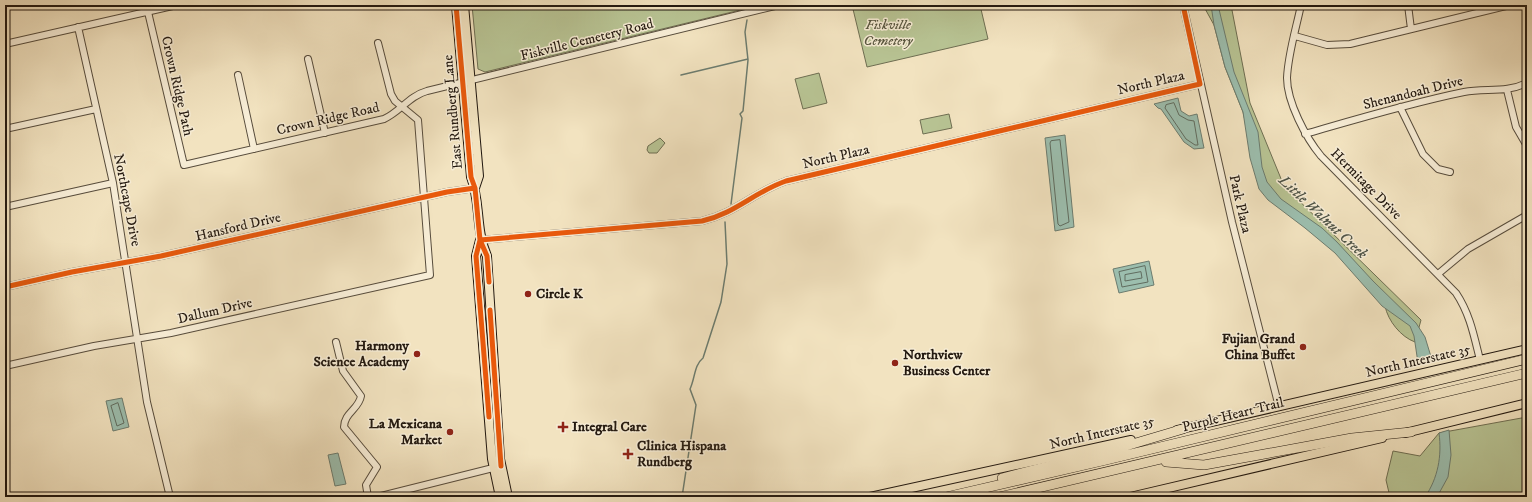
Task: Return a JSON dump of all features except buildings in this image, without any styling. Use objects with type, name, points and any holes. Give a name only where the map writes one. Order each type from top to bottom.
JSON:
[{"type":"highway","name":"Purple Heart Trail","points":[[945,497],[1527,359]]},
{"type":"highway","name":"Purple Heart Trail","points":[[999,497],[1158,461],[1527,373]]},
{"type":"highway","points":[[945,497],[974,485],[1119,448],[1183,429]]},
{"type":"highway","points":[[1158,461],[1204,465],[1352,438],[1411,432]]},
{"type":"main road","name":"East Rundberg Lane","points":[[456,5],[479,176],[475,188],[480,240],[487,256],[497,467],[500,497]]},
{"type":"main road","name":"East Rundberg Lane","points":[[464,5],[467,82]]},
{"type":"main road","name":"North Interstate 35","points":[[870,497],[1183,429],[1527,349]]},
{"type":"main road","points":[[1130,497],[1411,432],[1527,403]]},
{"type":"main road","name":"East Rundberg Lane","points":[[497,467],[508,497]]},
{"type":"street","points":[[5,44],[177,5]]},
{"type":"street","name":"Fiskville Cemetery Road","points":[[467,82],[779,5]]},
{"type":"street","name":"Park Plaza","points":[[1182,5],[1232,222],[1279,407]]},
{"type":"street","name":"Hermitage Drive","points":[[1301,5],[1288,65],[1287,80],[1289,91],[1304,134],[1321,156],[1438,274],[1464,305],[1471,321],[1480,360]]},
{"type":"street","points":[[1408,5],[1411,29]]},
{"type":"street","points":[[1295,36],[1327,45],[1338,46],[1510,5]]},
{"type":"street","name":"Crown Ridge Path","points":[[148,12],[184,165]]},
{"type":"street","name":"Northcape Drive","points":[[78,27],[113,183],[127,262],[136,339],[147,402],[170,497]]},
{"type":"street","points":[[378,43],[391,94],[401,107],[418,120],[424,197]]},
{"type":"street","points":[[308,59],[325,133]]},
{"type":"street","points":[[238,75],[254,149]]},
{"type":"street","name":"Crown Ridge Road","points":[[184,165],[384,119],[419,93],[467,82]]},
{"type":"street","name":"Shenandoah Drive","points":[[1304,134],[1400,107],[1467,92],[1507,90],[1527,83]]},
{"type":"street","name":"North Plaza","points":[[480,240],[702,221],[732,211],[765,189],[786,181],[1200,84]]},
{"type":"street","points":[[1507,90],[1516,127],[1527,146]]},
{"type":"street","points":[[1400,107],[1426,158],[1438,169],[1450,172]]},
{"type":"street","points":[[5,130],[96,109]]},
{"type":"street","points":[[5,207],[113,183]]},
{"type":"street","name":"Hansford Drive","points":[[5,287],[72,272],[161,256],[424,197],[475,188]]},
{"type":"street","name":"Dallum Drive","points":[[5,366],[94,346],[171,334],[430,274],[424,197]]},
{"type":"street","points":[[1438,274],[1468,249],[1527,214]]},
{"type":"street","points":[[336,342],[343,371],[361,396],[358,404],[344,421],[344,427],[377,467],[366,485],[368,497]]},
{"type":"street","points":[[377,497],[497,467]]},
{"type":"green space","points":[[472,5],[761,5],[485,72],[478,69]]},
{"type":"green space","name":"Fiskville Cemetery","points":[[852,5],[980,5],[988,39],[867,67]]},
{"type":"green space","points":[[1203,5],[1231,5],[1250,103],[1284,186],[1421,320],[1415,342],[1410,340],[1396,328],[1389,317],[1385,306],[1348,264],[1310,229],[1262,192],[1243,112],[1225,67],[1214,25]]},
{"type":"green space","points":[[819,73],[827,103],[803,109],[795,79]]},
{"type":"green space","points":[[949,114],[952,128],[923,134],[920,120]]},
{"type":"green space","points":[[660,138],[665,143],[657,153],[649,153],[647,150],[648,146]]},
{"type":"green space","points":[[1527,417],[1527,497],[1390,497],[1386,480],[1393,451],[1420,456],[1439,433]]},
{"type":"water","points":[[1211,5],[1218,5],[1234,72],[1258,132],[1262,167],[1267,182],[1281,199],[1322,228],[1337,242],[1373,281],[1416,323],[1425,337],[1432,360],[1418,363],[1414,336],[1410,326],[1382,306],[1335,253],[1268,200],[1259,189],[1250,158],[1243,112],[1225,67],[1214,25]]},
{"type":"water","points":[[1178,98],[1181,111],[1189,116],[1197,114],[1204,148],[1194,149],[1184,142],[1161,109],[1154,104]]},
{"type":"water","points":[[1065,135],[1074,227],[1055,231],[1045,138]]},
{"type":"water","points":[[1149,261],[1154,285],[1119,293],[1113,269]]},
{"type":"water","points":[[122,398],[129,427],[113,431],[106,401]]},
{"type":"water","points":[[1449,430],[1451,455],[1448,477],[1437,497],[1425,497],[1433,482],[1438,466],[1440,450],[1439,433]]},
{"type":"water","points":[[338,453],[346,484],[335,486],[328,455]]},
{"type":"waterway","points":[[731,204],[742,118],[740,114],[743,111],[748,60],[745,32],[747,20]]},
{"type":"waterway","points":[[681,75],[748,59]]},
{"type":"waterway","points":[[682,497],[696,405],[690,389],[696,368],[703,358],[721,302],[727,264],[725,222]]},
{"type":"cycle path","points":[[456,5],[471,177],[475,188],[480,240],[487,256],[489,282]]},
{"type":"cycle path","points":[[480,240],[702,221],[725,213],[764,191],[786,181],[1200,84],[1183,5]]},
{"type":"cycle path","points":[[5,287],[72,272],[161,256],[447,192],[475,188]]},
{"type":"cycle path","points":[[480,240],[476,256],[489,417]]},
{"type":"cycle path","points":[[490,310],[501,466]]},
{"type":"place","name":"Circle K","points":[[528,294]]},
{"type":"place","name":"Fujian Grand China Buffet","points":[[1303,347]]},
{"type":"place","name":"Harmony Science Academy","points":[[417,354]]},
{"type":"place","name":"Northview Business Center","points":[[895,363]]},
{"type":"place","name":"Integral Care","points":[[563,427]]},
{"type":"place","name":"La Mexicana Market","points":[[450,432]]},
{"type":"place","name":"Clinica Hispana Rundberg","points":[[628,454]]},
{"type":"water label","name":"Little Walnut Creek","points":[[1323,217]]}]
